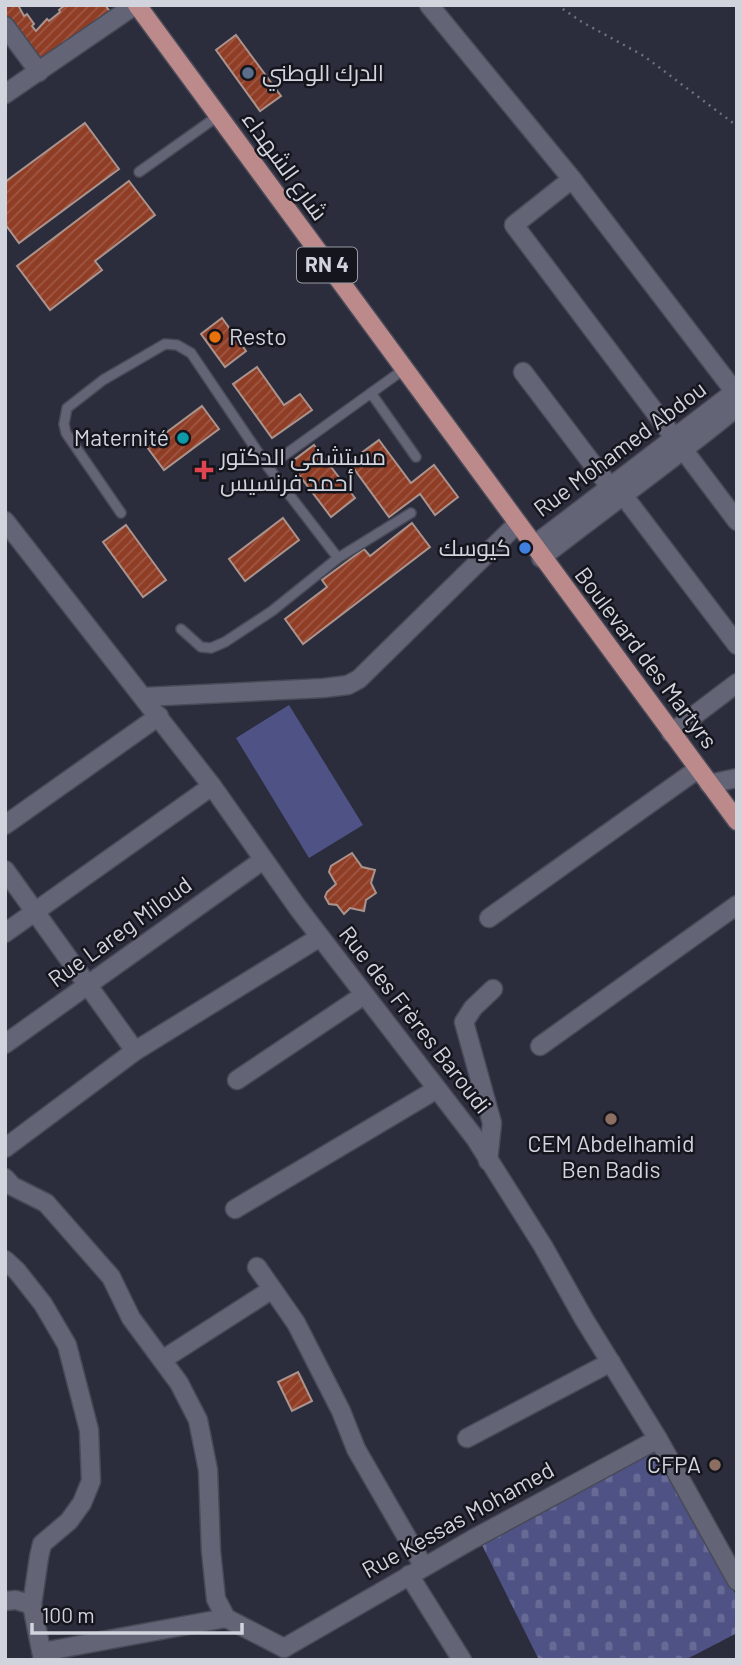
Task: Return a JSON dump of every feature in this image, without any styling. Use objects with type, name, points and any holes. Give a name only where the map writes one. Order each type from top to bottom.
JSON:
[{"type":"main road","name":"شارع الشهداء","points":[[136,5],[517,524]]},
{"type":"main road","name":"Boulevard des Martyrs","points":[[517,524],[737,821]]},
{"type":"street","points":[[5,94],[136,5]]},
{"type":"street","points":[[429,5],[572,178],[736,396]]},
{"type":"street","points":[[5,26],[39,72]]},
{"type":"street","points":[[572,178],[514,225],[737,521]]},
{"type":"street","points":[[523,372],[737,645]]},
{"type":"street","name":"Rue Mohamed Abdou","points":[[537,552],[679,445],[736,396]]},
{"type":"street","name":"Rue des Frères Baroudi","points":[[5,521],[159,716],[320,937],[475,1138],[543,1245],[658,1439],[737,1581]]},
{"type":"street","points":[[144,697],[348,685],[359,679],[517,524]]},
{"type":"street","points":[[671,733],[737,683]]},
{"type":"street","points":[[5,825],[159,716]]},
{"type":"street","points":[[489,918],[698,769]]},
{"type":"street","points":[[709,784],[737,778]]},
{"type":"street","points":[[5,933],[212,786]]},
{"type":"street","name":"Rue Lareg Miloud","points":[[5,1044],[263,860]]},
{"type":"street","points":[[5,870],[135,1051]]},
{"type":"street","points":[[540,1046],[737,905]]},
{"type":"street","points":[[5,1148],[135,1051],[320,937]]},
{"type":"street","points":[[488,1161],[492,1123],[464,1022],[473,1008],[493,989]]},
{"type":"street","points":[[237,1080],[364,995]]},
{"type":"street","points":[[235,1209],[437,1089]]},
{"type":"street","points":[[5,1178],[12,1186],[46,1203],[111,1277],[131,1318],[179,1383],[198,1420],[208,1469],[216,1598],[226,1618],[281,1654]]},
{"type":"street","points":[[5,1259],[43,1304],[67,1345],[89,1430],[91,1481],[82,1503],[69,1521],[42,1544],[32,1605],[43,1656],[226,1618]]},
{"type":"street","points":[[257,1267],[296,1323],[462,1660]]},
{"type":"street","points":[[162,1360],[271,1290]]},
{"type":"street","points":[[467,1437],[611,1362]]},
{"type":"street","name":"Rue Kessas Mohamed","points":[[281,1654],[417,1571],[658,1439]]},
{"type":"street","points":[[5,1601],[16,1600],[32,1605]]},
{"type":"lane","points":[[139,172],[218,116]]},
{"type":"lane","points":[[121,513],[66,433],[64,425],[67,408],[103,380],[165,344],[177,345],[191,353],[268,467],[338,558]]},
{"type":"lane","points":[[268,467],[404,370]]},
{"type":"lane","points":[[371,393],[416,457]]},
{"type":"lane","points":[[181,629],[201,647],[211,648],[225,642],[272,611],[338,558],[411,513]]},
{"type":"path","points":[[557,5],[644,56],[737,126]]},
{"type":"green space","points":[[289,705],[363,825],[309,858],[236,738]]},
{"type":"green space","points":[[655,1446],[737,1597],[737,1633],[685,1660],[539,1660],[480,1541]]},
{"type":"building","points":[[5,5],[18,5],[24,16],[27,14],[34,24],[32,26],[36,31],[65,5],[105,5],[111,13],[37,66],[5,23]]},
{"type":"building","name":"الدرك الوطني","points":[[236,35],[281,96],[260,111],[216,50]]},
{"type":"building","points":[[85,123],[119,169],[19,243],[5,224],[5,182]]},
{"type":"building","points":[[129,181],[155,215],[95,261],[102,270],[50,310],[17,266]]},
{"type":"building","points":[[222,318],[246,351],[225,367],[201,334]]},
{"type":"building","points":[[257,367],[284,405],[300,394],[312,410],[272,438],[233,384]]},
{"type":"building","name":"Maternité","points":[[202,406],[219,429],[164,470],[147,447]]},
{"type":"building","points":[[379,440],[411,483],[434,465],[458,497],[435,515],[420,494],[389,517],[349,462]]},
{"type":"building","points":[[314,445],[355,498],[331,517],[290,463]]},
{"type":"building","points":[[283,518],[299,540],[245,581],[229,559]]},
{"type":"building","points":[[412,523],[430,547],[303,644],[285,619],[327,587],[322,580],[364,549],[370,556]]},
{"type":"building","points":[[126,525],[166,580],[143,597],[103,542]]},
{"type":"building","points":[[352,853],[362,867],[375,870],[371,883],[376,893],[366,900],[364,911],[350,908],[344,914],[337,905],[329,904],[325,897],[336,884],[329,872],[331,866]]},
{"type":"building","points":[[298,1372],[312,1401],[292,1411],[278,1382]]},
{"type":"place","name":"الدرك الوطني","points":[[248,73]]},
{"type":"place","name":"Resto","points":[[215,337]]},
{"type":"place","name":"Maternité","points":[[183,438]]},
{"type":"place","name":"مستشفى الدكتور أحمد فرنسيس","points":[[204,470]]},
{"type":"place","name":"كيوسك","points":[[525,548]]},
{"type":"place","name":"CEM Abdelhamid Ben Badis","points":[[611,1119]]},
{"type":"place","name":"CFPA","points":[[715,1465]]}]
